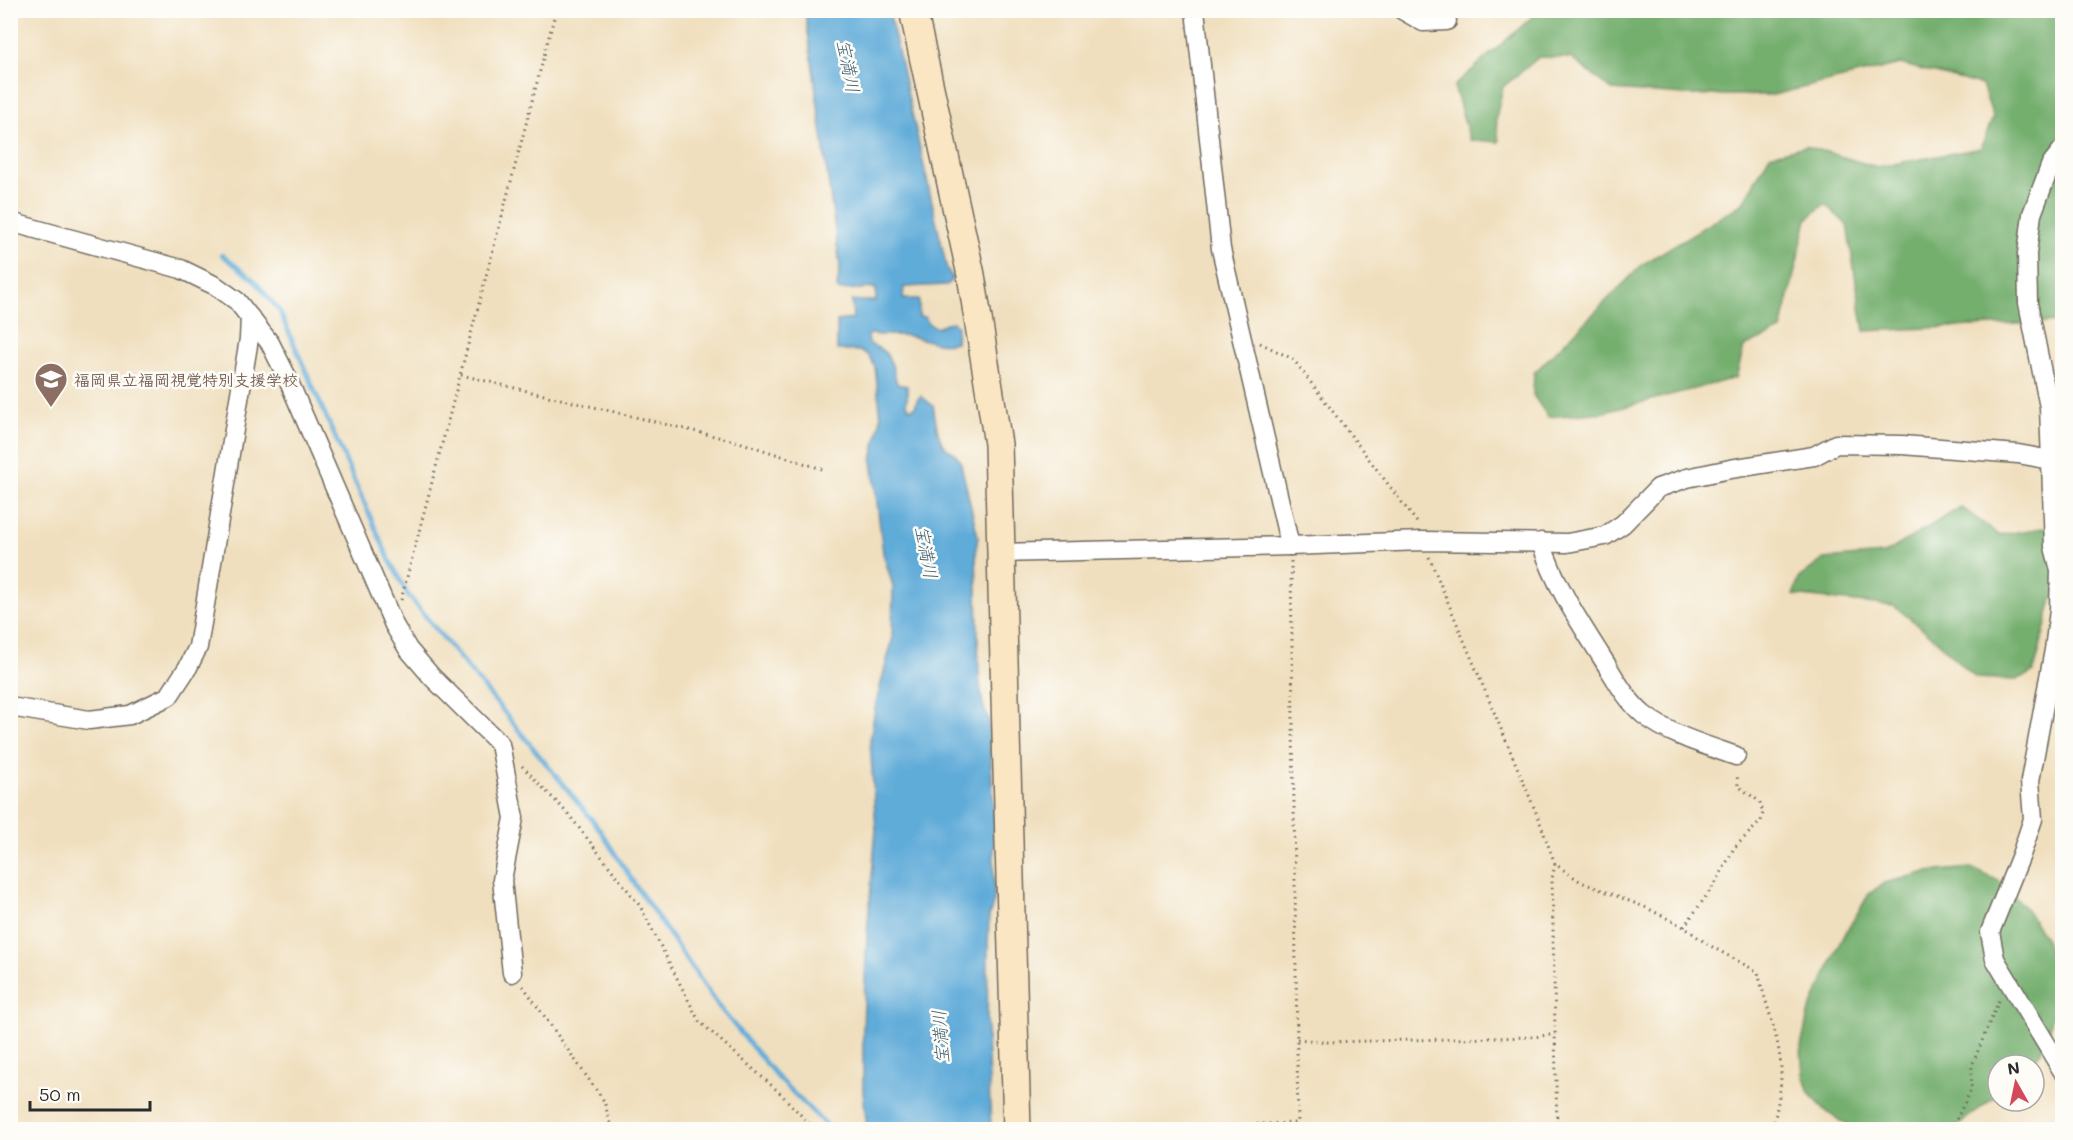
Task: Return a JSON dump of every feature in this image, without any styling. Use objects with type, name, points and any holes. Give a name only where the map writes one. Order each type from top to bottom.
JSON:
[{"type":"street","points":[[913,10],[974,298],[998,444],[1017,1130]]},
{"type":"street","points":[[1195,10],[1221,249],[1290,546]]},
{"type":"street","points":[[1402,10],[1423,22],[1447,21]]},
{"type":"street","points":[[2062,150],[2051,164],[2032,214],[2027,254],[2028,303],[2049,407],[2054,547],[2060,570],[2059,610],[2030,781],[2033,819],[1990,932],[1995,958],[2062,1070]]},
{"type":"street","points":[[10,222],[181,269],[216,286],[237,301],[270,343],[394,625],[408,649],[432,677],[500,744],[514,818],[502,880],[512,973]]},
{"type":"street","points":[[10,707],[89,720],[130,715],[169,696],[188,668],[198,647],[248,351],[250,318]]},
{"type":"street","points":[[1002,553],[1422,541],[1567,543],[1605,536],[1623,524],[1658,488],[1687,478],[1730,469],[1814,456],[1836,444],[1902,444],[2018,454],[2051,460]]},
{"type":"street","points":[[1541,542],[1545,555],[1574,613],[1628,698],[1645,715],[1674,733],[1736,756]]},
{"type":"path","points":[[394,625],[556,10]]},
{"type":"path","points":[[1242,340],[1262,344],[1293,359],[1419,524],[1422,541],[1538,817],[1555,864],[1552,879],[1557,1130]]},
{"type":"path","points":[[461,375],[739,442],[825,470]]},
{"type":"path","points":[[1290,546],[1298,1130]]},
{"type":"path","points":[[500,744],[569,815],[640,906],[699,1021],[780,1093],[815,1130]]},
{"type":"path","points":[[1684,927],[1717,881],[1734,848],[1761,821],[1763,813],[1760,802],[1738,786],[1736,756]]},
{"type":"path","points":[[1555,864],[1581,882],[1647,908],[1684,927],[1707,944],[1758,972],[1766,1007],[1776,1034],[1781,1070],[1773,1130]]},
{"type":"path","points":[[512,973],[536,1003],[604,1101],[612,1130]]},
{"type":"path","points":[[1951,1130],[1971,1090],[1972,1065],[1982,1038],[2004,988],[2009,982]]},
{"type":"path","points":[[1297,1039],[1328,1042],[1534,1037],[1555,1034]]},
{"type":"path","points":[[1254,1130],[1258,1124],[1298,1123]]},
{"type":"green space","points":[[1539,11],[2062,11],[2062,322],[1864,331],[1847,225],[1825,204],[1807,219],[1781,330],[1744,347],[1736,378],[1605,412],[1548,417],[1533,395],[1534,373],[1643,264],[1742,204],[1770,155],[1806,146],[1877,167],[1981,148],[1993,117],[1982,85],[1900,64],[1773,95],[1685,95],[1612,90],[1571,58],[1539,57],[1503,87],[1496,118],[1499,142],[1470,140],[1454,86]]},
{"type":"green space","points":[[1961,507],[1999,535],[2062,525],[2062,597],[2052,599],[2034,672],[2016,680],[1976,678],[1931,635],[1894,606],[1793,595],[1800,577],[1824,559],[1884,554]]},
{"type":"green space","points":[[1971,868],[2001,882],[2025,908],[2046,939],[2054,969],[2055,997],[2050,1028],[2040,1053],[1986,1053],[1986,1104],[1952,1129],[1855,1129],[1828,1113],[1809,1093],[1803,1074],[1801,1047],[1808,1015],[1840,942],[1869,894],[1884,883],[1927,872]]},
{"type":"water","name":"宝満川","points":[[805,11],[889,11],[947,269],[953,279],[947,285],[904,287],[903,299],[919,299],[919,317],[925,317],[929,324],[937,328],[953,322],[957,326],[956,342],[938,343],[909,336],[871,334],[868,336],[868,342],[887,356],[897,384],[907,386],[906,403],[910,409],[915,407],[921,396],[933,406],[942,443],[960,460],[978,537],[976,549],[979,676],[983,705],[989,720],[994,820],[994,900],[989,917],[987,1036],[991,1129],[867,1129],[863,1091],[863,1027],[867,934],[876,829],[870,740],[876,703],[892,641],[893,586],[883,553],[872,460],[881,418],[875,367],[868,355],[860,351],[837,350],[837,321],[853,319],[852,301],[876,301],[876,288],[839,290],[837,288],[840,266]]},
{"type":"waterway","points":[[222,255],[253,279],[279,310],[389,559],[408,595],[598,827],[719,1007],[778,1078],[831,1130]]},
{"type":"place","name":"福岡県立福岡視覚特別支援学校","points":[[51,408]]}]
